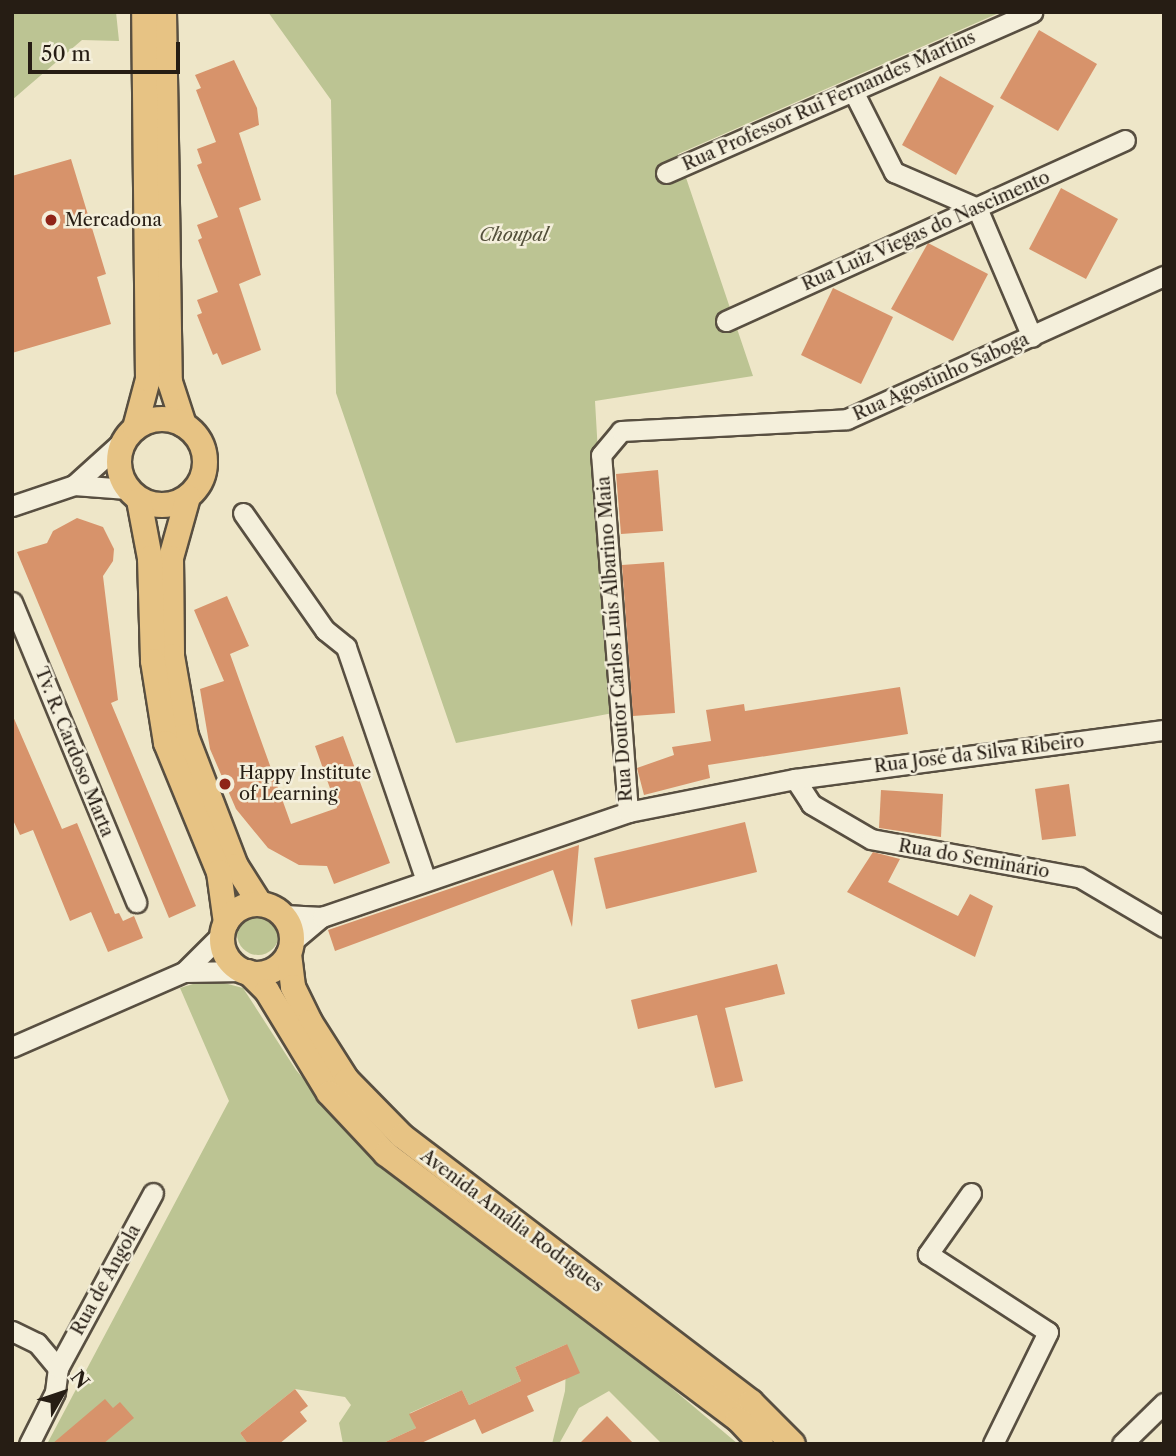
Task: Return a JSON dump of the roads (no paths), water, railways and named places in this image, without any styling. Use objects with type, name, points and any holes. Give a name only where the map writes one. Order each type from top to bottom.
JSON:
[{"type":"main road","points":[[144,12],[148,379],[130,434],[118,456],[133,494],[150,558],[153,661],[166,743],[219,872],[226,955],[249,972],[276,968],[291,947],[284,915],[260,904],[236,866],[186,736],[172,656],[172,558],[188,497]]},
{"type":"main road","points":[[133,494],[172,505],[188,497],[199,485],[204,452],[184,425],[170,382],[164,12]]},
{"type":"main road","points":[[130,434],[151,420],[184,425]]},
{"type":"main road","points":[[224,928],[240,908],[260,904]]},
{"type":"main road","name":"Avenida Amália Rodrigues","points":[[291,947],[293,987],[310,1023],[347,1080],[402,1136],[751,1402],[793,1444]]},
{"type":"main road","name":"Avenida Amália Rodrigues","points":[[249,972],[267,992],[329,1093],[386,1154],[727,1411],[761,1444]]},
{"type":"street","name":"Rua Professor Rui Fernandes Martins","points":[[666,173],[1032,12]]},
{"type":"street","points":[[853,91],[894,172],[977,208],[1032,337]]},
{"type":"street","name":"Rua Luiz Viegas do Nascimento","points":[[726,321],[1125,140]]},
{"type":"street","name":"Rua Agostinho Saboga","points":[[621,432],[848,419],[1164,276]]},
{"type":"street","name":"Rua Doutor Carlos Luís Albarino Maia","points":[[621,432],[601,456],[628,812]]},
{"type":"street","points":[[12,506],[74,485],[130,434]]},
{"type":"street","points":[[74,485],[133,494]]},
{"type":"street","points":[[243,513],[324,630],[346,647],[426,880]]},
{"type":"street","name":"Tv. R. Cardoso Marta","points":[[12,602],[136,902]]},
{"type":"street","name":"Rua José da Silva Ribeiro","points":[[322,917],[628,812],[795,779],[1164,730]]},
{"type":"street","name":"Rua do Seminário","points":[[795,779],[811,804],[871,839],[1079,877],[1164,927]]},
{"type":"street","points":[[284,915],[322,917]]},
{"type":"street","points":[[291,947],[322,917]]},
{"type":"street","points":[[184,972],[224,928]]},
{"type":"street","points":[[12,1047],[184,972],[249,972]]},
{"type":"street","name":"Rua de Angola","points":[[29,1444],[55,1392],[58,1368],[153,1193]]},
{"type":"street","points":[[971,1193],[928,1254],[1048,1332],[993,1444]]},
{"type":"street","points":[[12,1331],[37,1343],[58,1368]]},
{"type":"street","points":[[1122,1444],[1164,1403]]},
{"type":"place","name":"Mercadona","points":[[51,220]]},
{"type":"place","name":"Happy Institute of Learning","points":[[225,784]]},
{"type":"park label","name":"Choupal","points":[[514,235]]}]
